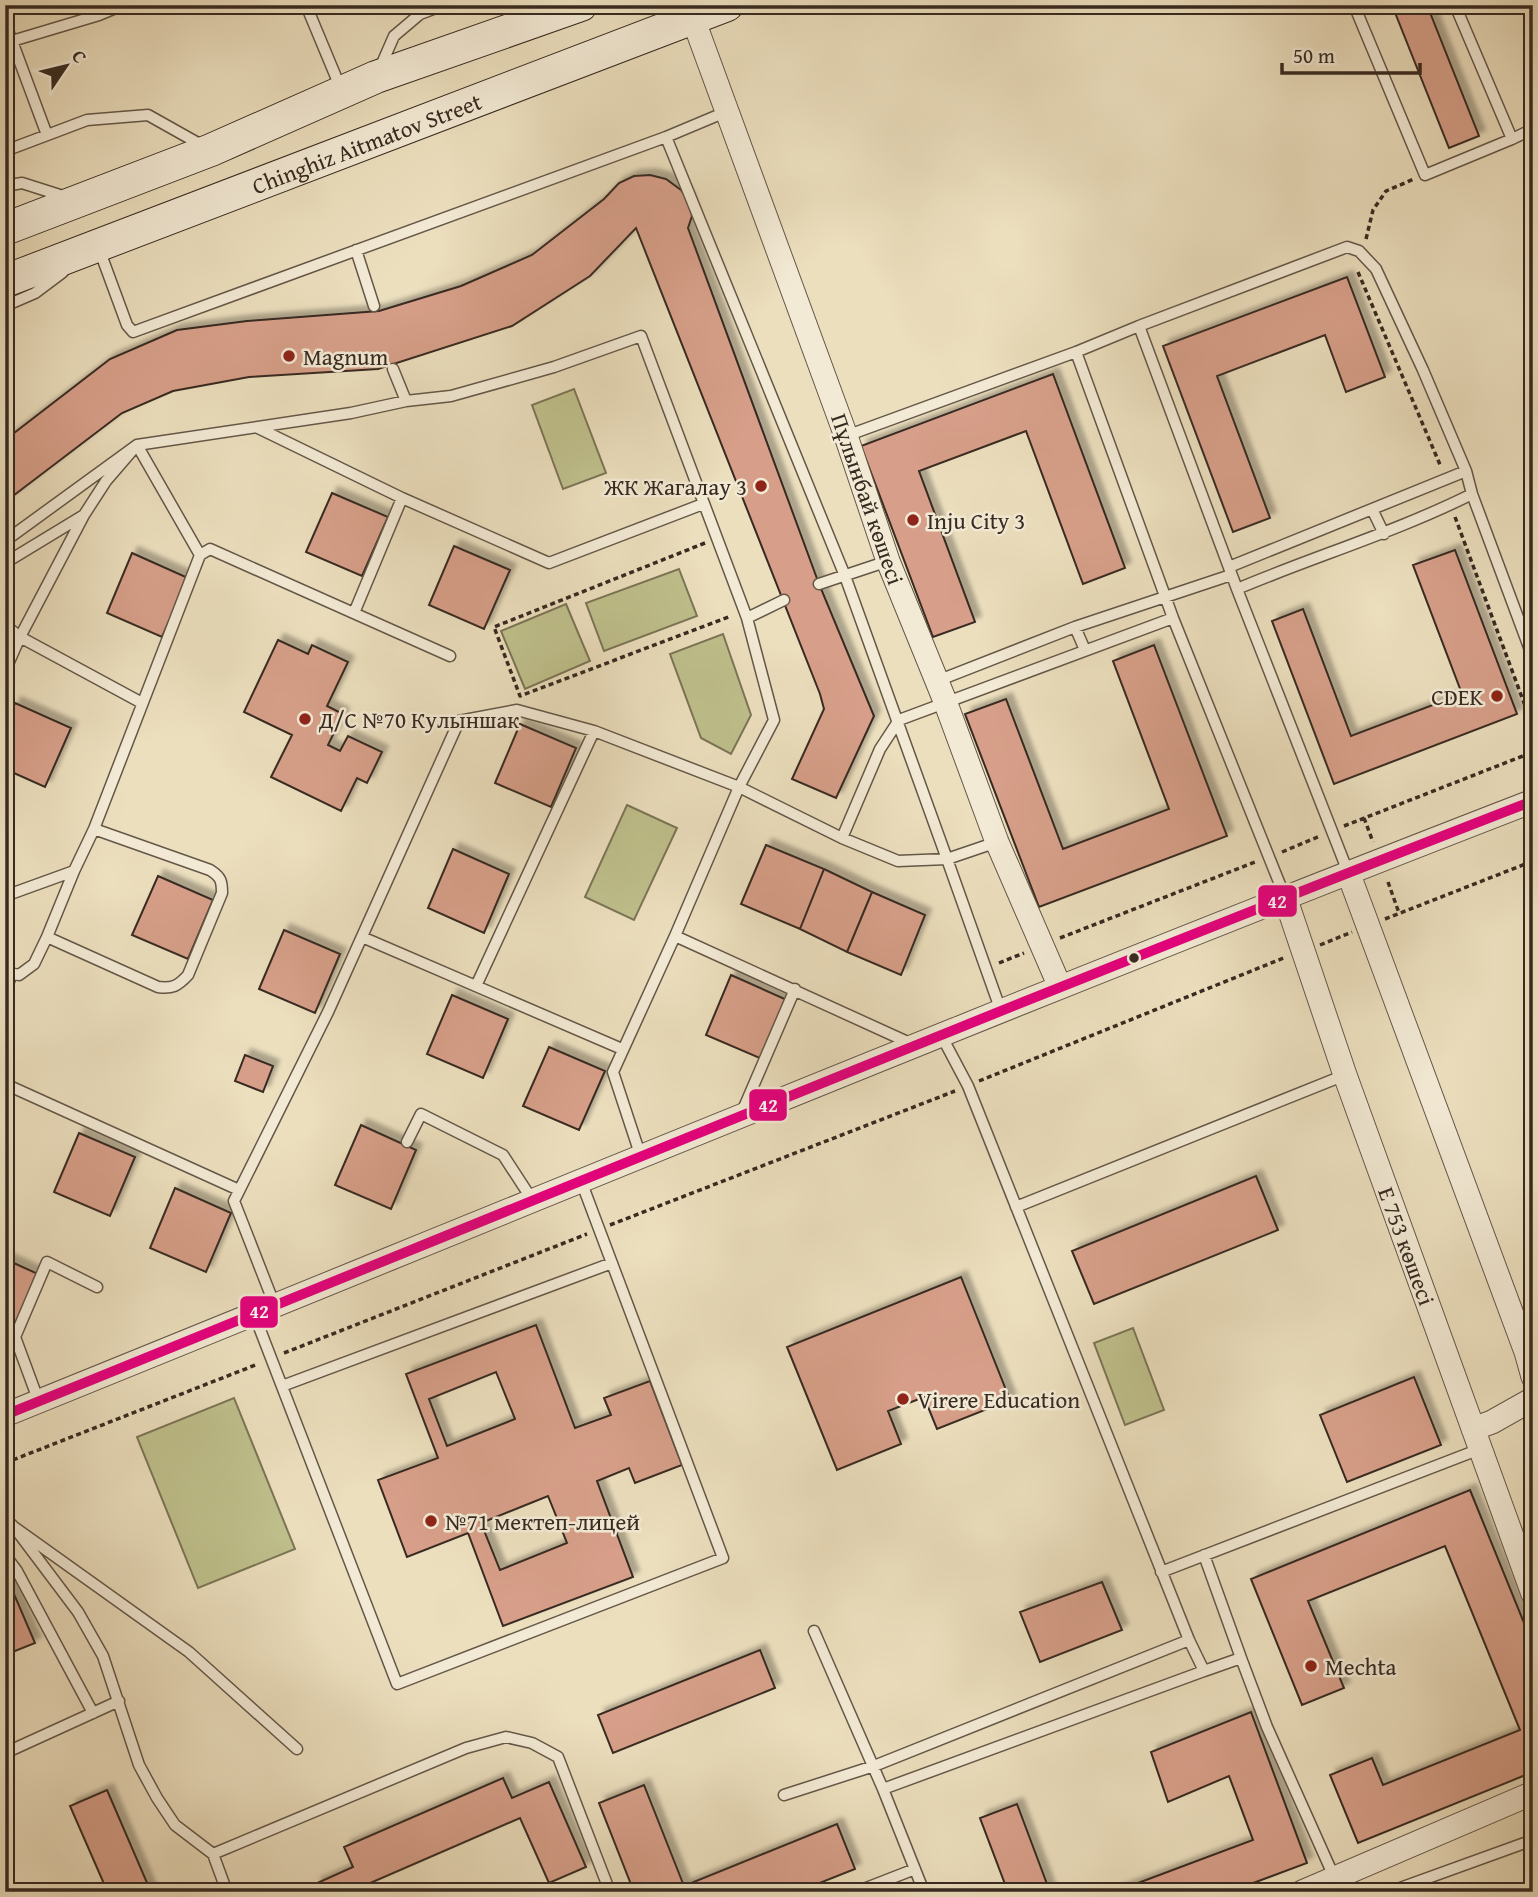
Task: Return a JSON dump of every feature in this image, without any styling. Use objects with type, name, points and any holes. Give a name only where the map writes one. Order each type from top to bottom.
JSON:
[{"type":"main road","points":[[5,229],[211,150],[376,77],[581,5]]},
{"type":"main road","name":"Chinghiz Aitmatov Street","points":[[5,281],[690,12],[727,5]]},
{"type":"street","name":"Пұлынбай көшесі","points":[[690,12],[846,436],[888,561],[941,691],[997,842],[1060,987]]},
{"type":"street","points":[[5,1415],[1060,987],[1533,801]]},
{"type":"street","points":[[1348,872],[1533,1377]]},
{"type":"street","name":"Е 753 көшесі","points":[[1284,897],[1345,1075],[1533,1594]]},
{"type":"street","points":[[1477,1439],[1492,1422],[1533,1399]]},
{"type":"street","points":[[1302,1892],[1533,1793]]},
{"type":"lane","points":[[9,42],[99,15],[123,5]]},
{"type":"lane","points":[[306,5],[342,92]]},
{"type":"lane","points":[[376,77],[394,36],[420,14],[444,5]]},
{"type":"lane","points":[[1354,5],[1425,175],[1533,129]]},
{"type":"lane","points":[[1455,5],[1512,139]]},
{"type":"lane","points":[[5,23],[9,42],[47,135]]},
{"type":"lane","points":[[5,306],[35,293],[97,245],[127,325],[133,332],[666,137],[728,111]]},
{"type":"lane","points":[[5,151],[87,120],[148,116],[211,150]]},
{"type":"lane","points":[[666,137],[845,576],[899,720],[1001,1011]]},
{"type":"lane","points":[[5,186],[23,183],[79,201]]},
{"type":"lane","points":[[846,436],[1076,352],[1347,247],[1359,251],[1376,269],[1423,370],[1466,471],[1472,494],[1533,658]]},
{"type":"lane","points":[[356,250],[374,306]]},
{"type":"lane","points":[[1139,326],[1230,571],[1348,872]]},
{"type":"lane","points":[[5,541],[137,445],[351,413],[405,401],[451,396],[554,367],[641,336],[745,615],[774,720],[739,787],[613,1072],[641,1157]]},
{"type":"lane","points":[[1076,352],[1172,618],[1284,897]]},
{"type":"lane","points":[[393,369],[405,401]]},
{"type":"lane","points":[[258,428],[402,498],[549,563],[703,504]]},
{"type":"lane","points":[[5,671],[83,515],[106,481],[137,445]]},
{"type":"lane","points":[[137,445],[200,555]]},
{"type":"lane","points":[[842,838],[880,749],[899,720],[941,691],[1075,627],[1165,597],[1466,471]]},
{"type":"lane","points":[[1237,589],[1300,562],[1384,534],[1472,494]]},
{"type":"lane","points":[[354,613],[402,498]]},
{"type":"lane","points":[[1373,509],[1384,534]]},
{"type":"lane","points":[[5,563],[83,515]]},
{"type":"lane","points":[[5,991],[9,973],[23,974],[30,969],[47,937],[94,829],[200,555],[210,549],[450,656]]},
{"type":"lane","points":[[819,584],[888,561]]},
{"type":"lane","points":[[745,615],[784,600]]},
{"type":"lane","points":[[941,691],[1085,650],[1172,618]]},
{"type":"lane","points":[[5,625],[20,637],[142,703]]},
{"type":"lane","points":[[1075,627],[1085,650]]},
{"type":"lane","points":[[581,1181],[723,1558],[397,1684],[271,1358],[264,1310],[234,1201],[328,1012],[459,721],[517,710],[594,731],[739,787],[842,838],[898,861],[947,859],[997,842]]},
{"type":"lane","points":[[476,986],[594,731]]},
{"type":"lane","points":[[47,937],[158,987],[171,988],[188,975],[222,893],[220,878],[210,870],[94,829]]},
{"type":"lane","points":[[5,896],[74,871]]},
{"type":"lane","points":[[675,936],[915,1046]]},
{"type":"lane","points":[[362,937],[622,1049]]},
{"type":"lane","points":[[739,1117],[768,1057],[795,989]]},
{"type":"lane","points":[[941,1035],[968,1086],[1161,1572],[1204,1671]]},
{"type":"lane","points":[[1016,1207],[1345,1075]]},
{"type":"lane","points":[[5,1084],[239,1189]]},
{"type":"lane","points":[[407,1142],[421,1114],[503,1154],[533,1201]]},
{"type":"lane","points":[[38,1402],[15,1337],[47,1262],[97,1287]]},
{"type":"lane","points":[[282,1386],[612,1263]]},
{"type":"lane","points":[[1161,1572],[1477,1439]]},
{"type":"lane","points":[[5,1518],[78,1612],[103,1656],[139,1765],[175,1825],[213,1854],[227,1892]]},
{"type":"lane","points":[[14,1527],[189,1652],[297,1749]]},
{"type":"lane","points":[[5,1555],[17,1571],[93,1713]]},
{"type":"lane","points":[[1204,1555],[1267,1727],[1335,1879]]},
{"type":"lane","points":[[814,1631],[874,1766],[925,1892]]},
{"type":"lane","points":[[784,1795],[874,1766],[1189,1640]]},
{"type":"lane","points":[[883,1789],[1241,1658]]},
{"type":"lane","points":[[5,1753],[120,1701]]},
{"type":"lane","points":[[213,1854],[467,1748],[506,1737],[532,1743],[558,1757],[609,1889],[593,1892]]},
{"type":"lane","points":[[1389,1892],[1533,1840]]},
{"type":"lane","points":[[856,1892],[915,1869]]},
{"type":"path","points":[[1425,175],[1386,191],[1373,210],[1368,235],[1352,258],[1446,479]]},
{"type":"path","points":[[1451,505],[1533,727]]},
{"type":"path","points":[[717,538],[494,627],[520,696],[745,615]]},
{"type":"path","points":[[1364,818],[1375,848]]},
{"type":"path","points":[[5,1462],[968,1086],[1533,861]]},
{"type":"path","points":[[1388,882],[1399,913]]},
{"type":"green space","points":[[574,389],[606,473],[563,489],[532,405]]},
{"type":"green space","points":[[679,569],[697,616],[604,651],[586,603]]},
{"type":"green space","points":[[566,604],[590,661],[525,689],[501,631]]},
{"type":"green space","points":[[723,634],[751,715],[731,754],[701,738],[670,654]]},
{"type":"green space","points":[[627,805],[677,828],[634,920],[585,897]]},
{"type":"green space","points":[[1133,1328],[1164,1410],[1125,1425],[1094,1343]]},
{"type":"green space","points":[[234,1398],[295,1549],[198,1588],[137,1437]]},
{"type":"building","points":[[76,5],[109,5],[81,17]]},
{"type":"building","points":[[1392,5],[1427,5],[1479,136],[1449,148]]},
{"type":"building","name":"ЖК Жагалау 3","points":[[650,175],[666,179],[681,190],[689,201],[692,216],[688,228],[819,584],[874,716],[836,798],[792,779],[824,709],[820,694],[636,228],[590,276],[512,326],[378,369],[249,377],[173,391],[122,413],[5,502],[5,440],[110,359],[177,330],[247,321],[379,311],[461,286],[532,255],[604,199],[619,183],[634,176]]},
{"type":"building","points":[[1347,277],[1385,377],[1346,392],[1325,335],[1217,376],[1270,518],[1233,532],[1163,346]]},
{"type":"building","name":"Inju City 3","points":[[1053,374],[1125,568],[1083,584],[1026,431],[919,471],[975,622],[933,637],[861,446]]},
{"type":"building","points":[[332,493],[388,517],[362,576],[306,552]]},
{"type":"building","points":[[454,546],[510,570],[484,629],[429,605]]},
{"type":"building","points":[[1455,550],[1517,714],[1334,784],[1272,621],[1303,609],[1351,736],[1462,694],[1413,565]]},
{"type":"building","points":[[132,553],[188,578],[162,637],[107,613]]},
{"type":"building","points":[[278,640],[308,654],[312,645],[348,662],[327,706],[343,714],[328,745],[340,751],[348,736],[382,752],[367,783],[357,778],[341,811],[271,777],[292,735],[244,712]]},
{"type":"building","points":[[1154,645],[1227,836],[1039,907],[965,714],[1006,699],[1063,849],[1169,809],[1113,661]]},
{"type":"building","points":[[15,703],[71,728],[45,787],[5,769],[5,726]]},
{"type":"building","points":[[520,724],[576,748],[551,807],[495,783]]},
{"type":"building","points":[[766,845],[824,869],[800,929],[741,904]]},
{"type":"building","points":[[453,849],[509,874],[484,933],[428,908]]},
{"type":"building","points":[[824,869],[872,892],[847,952],[800,929]]},
{"type":"building","points":[[158,876],[213,900],[188,959],[132,935]]},
{"type":"building","points":[[872,892],[925,915],[901,975],[847,952]]},
{"type":"building","points":[[284,930],[340,954],[315,1013],[259,989]]},
{"type":"building","points":[[731,975],[787,1000],[762,1059],[706,1035]]},
{"type":"building","points":[[452,995],[508,1019],[483,1078],[427,1054]]},
{"type":"building","points":[[549,1047],[605,1071],[579,1130],[523,1106]]},
{"type":"building","points":[[245,1055],[273,1066],[263,1092],[235,1081]]},
{"type":"building","points":[[361,1125],[416,1150],[391,1209],[335,1185]]},
{"type":"building","points":[[79,1133],[135,1157],[110,1216],[54,1192]]},
{"type":"building","points":[[1256,1176],[1278,1230],[1094,1304],[1072,1251]]},
{"type":"building","points":[[175,1188],[231,1213],[206,1272],[150,1248]]},
{"type":"building","points":[[5,1259],[38,1274],[13,1333],[5,1330]]},
{"type":"building","points":[[961,1277],[1010,1400],[937,1429],[924,1397],[888,1411],[901,1444],[837,1470],[787,1347]]},
{"type":"building","points":[[536,1325],[575,1428],[611,1415],[604,1398],[650,1381],[682,1465],[635,1483],[629,1468],[597,1481],[633,1577],[503,1626],[468,1533],[407,1557],[378,1480],[438,1458],[406,1374]],"holes":[[[496,1372],[515,1419],[447,1446],[429,1399]],[[548,1496],[567,1543],[500,1570],[481,1523]]]},
{"type":"building","points":[[1414,1377],[1441,1445],[1347,1482],[1320,1415]]},
{"type":"building","name":"Mechta","points":[[1470,1490],[1533,1645],[1533,1772],[1358,1843],[1330,1775],[1372,1758],[1383,1785],[1520,1730],[1445,1546],[1308,1601],[1344,1688],[1302,1705],[1251,1579]]},
{"type":"building","points":[[5,1573],[35,1643],[5,1655]]},
{"type":"building","points":[[1102,1582],[1122,1630],[1040,1662],[1020,1612]]},
{"type":"building","points":[[760,1650],[775,1688],[613,1753],[598,1715]]},
{"type":"building","points":[[1251,1712],[1307,1863],[1229,1892],[1114,1892],[1253,1840],[1229,1776],[1168,1802],[1151,1752]]},
{"type":"building","points":[[503,1778],[512,1798],[549,1782],[586,1867],[549,1883],[520,1818],[361,1887],[364,1892],[319,1892],[315,1884],[353,1867],[344,1847]]},
{"type":"building","points":[[644,1785],[684,1886],[837,1824],[855,1869],[797,1892],[634,1892],[599,1803]]},
{"type":"building","points":[[107,1790],[151,1892],[92,1892],[105,1886],[70,1806]]},
{"type":"building","points":[[1017,1804],[1050,1892],[1008,1892],[980,1818]]},
{"type":"transit line","name":"42","points":[[5,1415],[959,1028],[1533,801]]},
{"type":"place","name":"Magnum","points":[[289,356]]},
{"type":"place","name":"ЖК Жагалау 3","points":[[761,486]]},
{"type":"place","name":"Inju City 3","points":[[913,520]]},
{"type":"place","name":"CDEK","points":[[1497,696]]},
{"type":"place","name":"Д/С №70 Кулыншак","points":[[305,719]]},
{"type":"place","name":"Virere Education","points":[[903,1399]]},
{"type":"place","name":"№71 мектеп-лицей","points":[[431,1521]]},
{"type":"place","name":"Mechta","points":[[1311,1666]]}]
